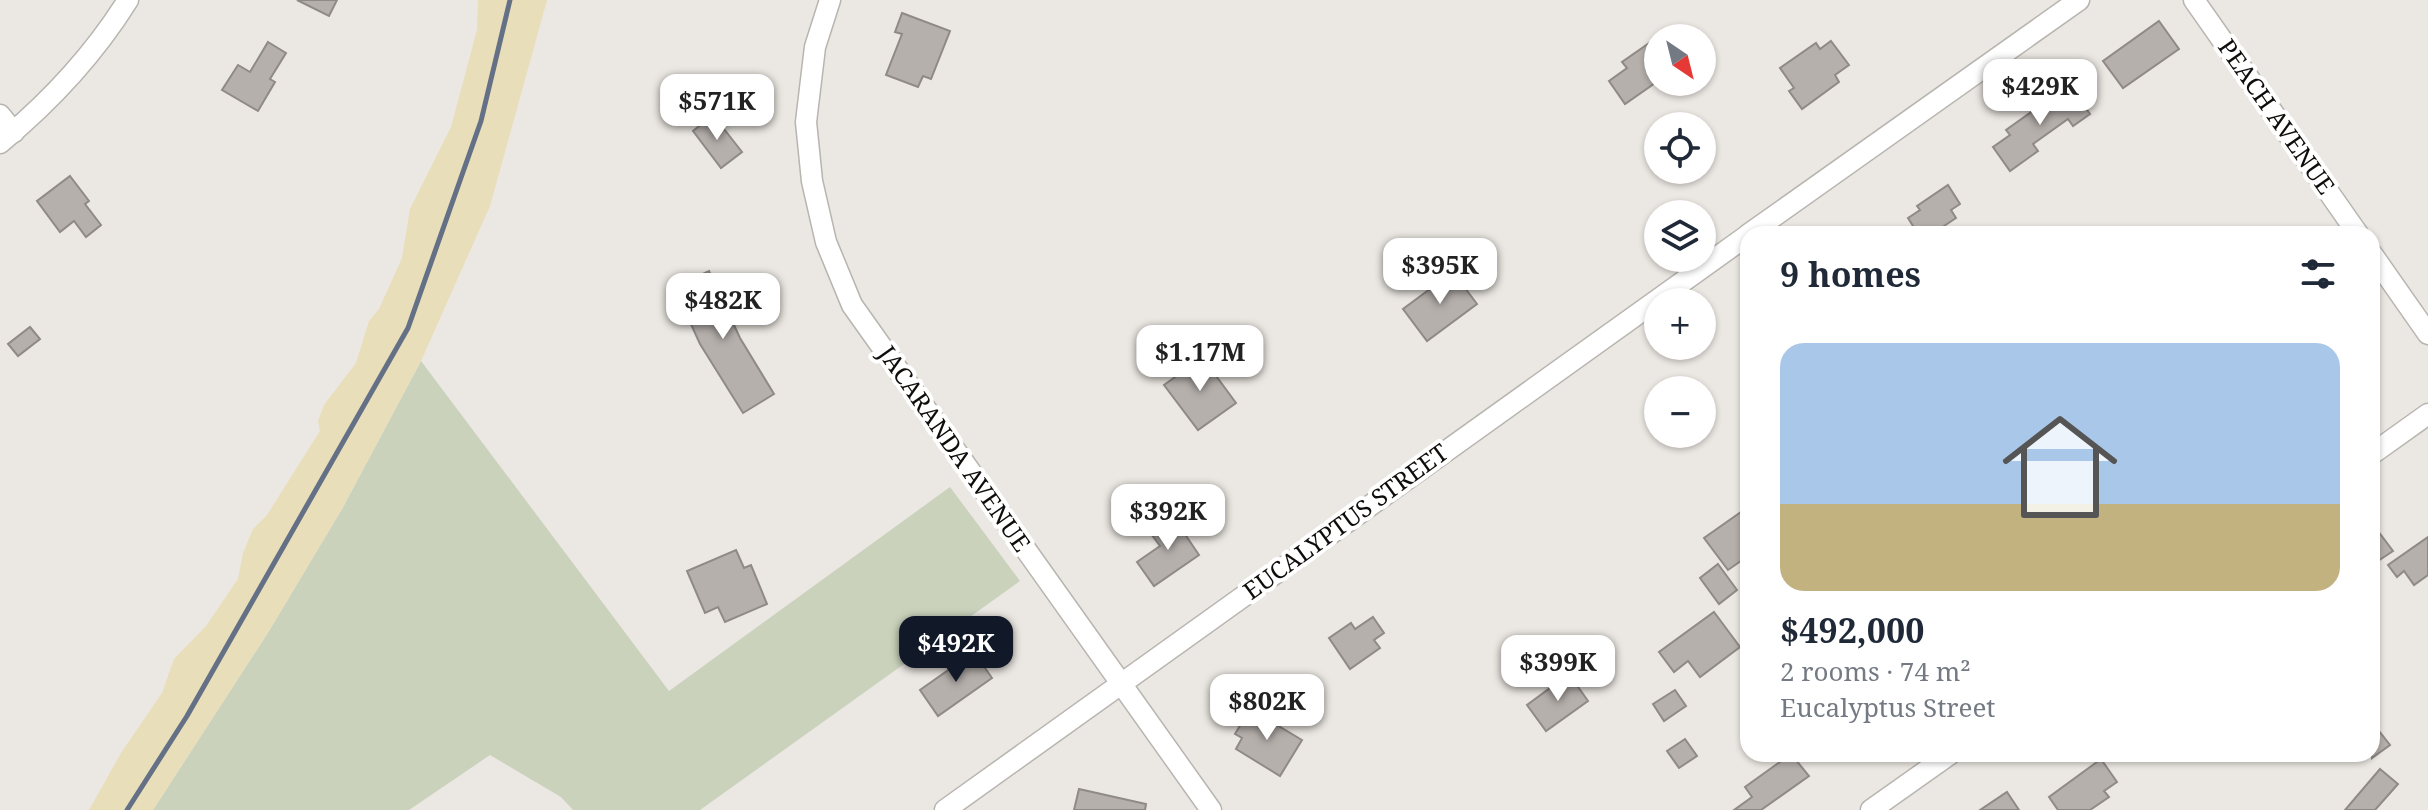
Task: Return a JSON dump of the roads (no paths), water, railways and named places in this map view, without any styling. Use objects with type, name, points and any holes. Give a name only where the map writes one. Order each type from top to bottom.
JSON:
[{"type":"street","points":[[0,115],[7,137],[69,80],[108,33],[128,0]]},
{"type":"street","name":"JACARANDA AVENUE","points":[[830,0],[815,47],[806,122],[812,181],[826,242],[852,305],[1211,810]]},
{"type":"street","name":"EUCALYPTUS STREET","points":[[1759,226],[2079,0]]},
{"type":"street","name":"PEACH AVENUE","points":[[2194,0],[2352,226]]},
{"type":"street","name":"EUCALYPTUS STREET","points":[[945,810],[1740,240]]},
{"type":"street","points":[[2380,265],[2428,334]]},
{"type":"street","points":[[2380,448],[2428,414]]},
{"type":"street","points":[[1871,810],[1939,762]]},
{"type":"waterway","points":[[127,810],[187,716],[408,328],[481,121],[510,0]]}]
